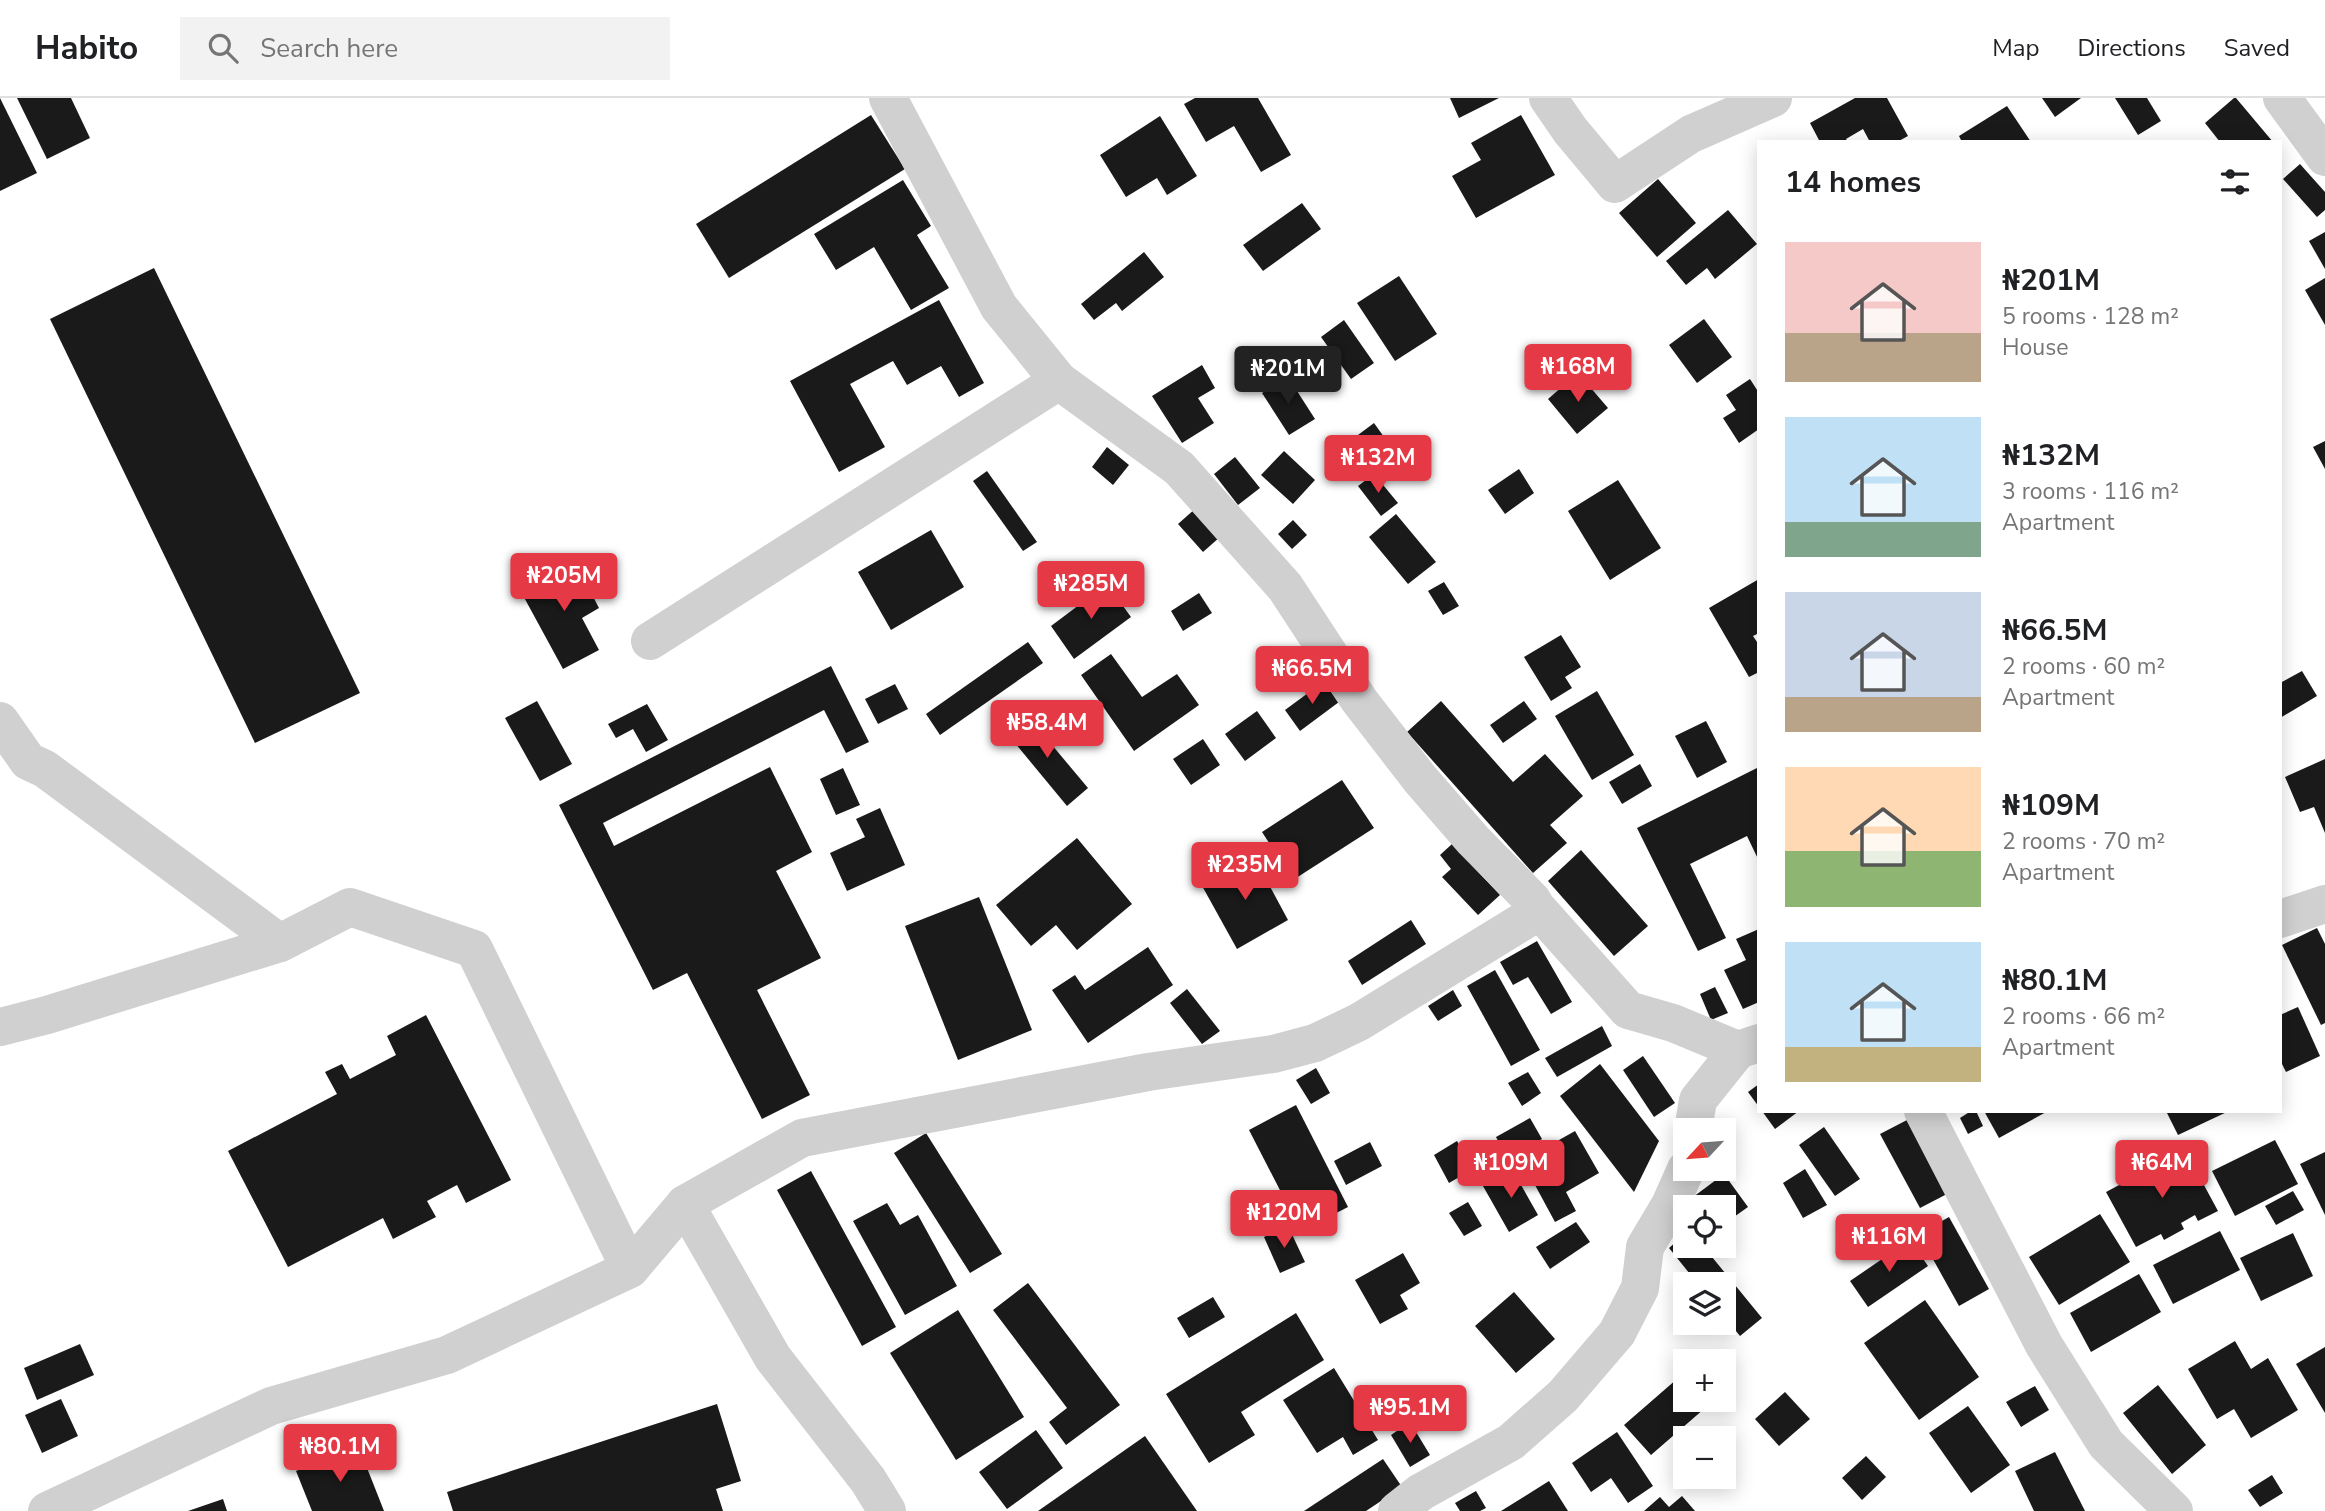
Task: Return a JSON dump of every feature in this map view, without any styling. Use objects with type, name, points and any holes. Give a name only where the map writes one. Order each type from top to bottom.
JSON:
[{"type":"street","points":[[888,98],[999,307],[1059,381],[1179,468],[1285,587],[1359,700],[1419,779],[1472,840],[1532,900],[1628,1010],[1748,1047],[1698,1100],[1694,1118]]},
{"type":"street","points":[[1548,98],[1570,130],[1615,184],[1691,134],[1773,98]]},
{"type":"street","points":[[2282,98],[2320,135]]},
{"type":"street","points":[[650,641],[1059,381]]},
{"type":"street","points":[[0,721],[28,761],[45,769],[280,943]]},
{"type":"street","points":[[2282,918],[2325,904]]},
{"type":"street","points":[[0,1027],[280,943],[350,906],[474,948],[630,1269]]},
{"type":"street","points":[[47,1511],[271,1406],[447,1354],[630,1269],[685,1204],[802,1138],[1148,1072],[1273,1054],[1315,1043],[1371,1015],[1525,920],[1536,907]]},
{"type":"street","points":[[1924,1113],[2044,1345],[2106,1444],[2175,1511]]},
{"type":"street","points":[[1397,1511],[1422,1492],[1511,1443],[1563,1396],[1617,1333],[1640,1288],[1645,1248],[1681,1181]]},
{"type":"street","points":[[685,1204],[774,1358],[868,1480],[887,1511]]},
{"type":"building","points":[[0,98],[37,173],[0,191]]},
{"type":"building","points":[[17,98],[71,98],[90,138],[47,159]]},
{"type":"building","points":[[1195,98],[1258,98],[1291,155],[1261,172],[1234,126],[1206,142],[1184,104]]},
{"type":"building","points":[[1450,98],[1499,98],[1459,118]]},
{"type":"building","points":[[1855,98],[1887,98],[1908,136],[1901,140],[1869,140],[1863,129],[1847,140],[1819,140],[1810,123]]},
{"type":"building","points":[[2042,98],[2081,98],[2055,117]]},
{"type":"building","points":[[2115,98],[2147,98],[2161,121],[2138,135]]},
{"type":"building","points":[[2236,98],[2271,140],[2218,140],[2205,123]]},
{"type":"building","points":[[2007,106],[2030,140],[1961,140],[1959,136]]},
{"type":"building","points":[[871,115],[905,169],[729,278],[696,224]]},
{"type":"building","points":[[1521,115],[1555,175],[1476,218],[1452,176],[1481,160],[1471,143]]},
{"type":"building","points":[[1160,116],[1197,176],[1167,195],[1157,178],[1126,197],[1100,155]]},
{"type":"building","points":[[2300,164],[2325,192],[2325,210],[2317,217],[2283,179]]},
{"type":"building","points":[[1658,179],[1696,223],[1657,257],[1619,213]]},
{"type":"building","points":[[903,180],[931,226],[917,235],[949,288],[911,310],[874,247],[836,270],[814,234]]},
{"type":"building","points":[[1302,203],[1321,229],[1263,271],[1243,245]]},
{"type":"building","points":[[1728,210],[1757,244],[1715,279],[1707,268],[1686,285],[1666,261]]},
{"type":"building","points":[[2325,232],[2325,269],[2309,241]]},
{"type":"building","points":[[1144,252],[1164,277],[1122,311],[1116,303],[1094,320],[1081,304]]},
{"type":"building","points":[[154,268],[360,693],[255,743],[50,319]]},
{"type":"building","points":[[1399,276],[1437,334],[1395,361],[1357,303]]},
{"type":"building","points":[[2325,278],[2325,325],[2305,290]]},
{"type":"building","points":[[939,300],[984,383],[959,397],[941,366],[907,385],[893,361],[850,384],[885,447],[839,472],[790,381]]},
{"type":"building","points":[[1704,319],[1732,357],[1697,383],[1669,345]]},
{"type":"building","points":[[1344,320],[1374,363],[1351,379],[1321,337]]},
{"type":"building","points":[[1202,365],[1215,388],[1198,398],[1214,423],[1182,443],[1152,396]]},
{"type":"building","points":[[1578,373],[1608,408],[1577,434],[1548,399]]},
{"type":"building","points":[[1288,377],[1315,419],[1289,435],[1262,393]]},
{"type":"building","points":[[1750,379],[1757,390],[1757,430],[1739,443],[1723,418],[1736,410],[1726,395]]},
{"type":"building","points":[[1374,423],[1389,444],[1349,474],[1334,453]]},
{"type":"building","points":[[2325,441],[2325,469],[2313,447]]},
{"type":"building","points":[[1107,447],[1129,465],[1113,485],[1092,467]]},
{"type":"building","points":[[1284,451],[1315,480],[1293,504],[1261,475]]},
{"type":"building","points":[[1235,457],[1260,488],[1238,505],[1214,474]]},
{"type":"building","points":[[1519,469],[1534,493],[1505,514],[1488,490]]},
{"type":"building","points":[[987,471],[1037,542],[1023,551],[973,481]]},
{"type":"building","points":[[1374,474],[1398,503],[1381,516],[1358,486]]},
{"type":"building","points":[[1618,480],[1661,548],[1610,580],[1568,511]]},
{"type":"building","points":[[1196,508],[1220,537],[1203,552],[1178,524]]},
{"type":"building","points":[[1396,514],[1436,562],[1408,584],[1369,537]]},
{"type":"building","points":[[1293,520],[1307,535],[1292,549],[1278,534]]},
{"type":"building","points":[[931,530],[964,587],[891,630],[858,572]]},
{"type":"building","points":[[574,560],[599,608],[582,618],[599,650],[563,669],[520,590]]},
{"type":"building","points":[[1757,580],[1757,634],[1753,636],[1757,642],[1757,673],[1749,677],[1709,608]]},
{"type":"building","points":[[1444,582],[1459,606],[1443,615],[1428,591]]},
{"type":"building","points":[[1107,584],[1131,617],[1074,659],[1051,626]]},
{"type":"building","points":[[1199,593],[1212,613],[1183,631],[1171,611]]},
{"type":"building","points":[[1561,635],[1581,667],[1565,677],[1572,688],[1551,701],[1524,657]]},
{"type":"building","points":[[1028,642],[1043,663],[940,735],[926,714]]},
{"type":"building","points":[[1111,654],[1142,697],[1177,674],[1199,705],[1134,751],[1081,675]]},
{"type":"building","points":[[831,666],[869,742],[846,753],[824,710],[603,823],[614,846],[770,767],[812,852],[776,871],[821,958],[757,990],[810,1095],[762,1119],[687,973],[653,990],[559,805]]},
{"type":"building","points":[[2302,671],[2317,696],[2282,717],[2282,682]]},
{"type":"building","points":[[1323,682],[1339,702],[1300,731],[1285,710]]},
{"type":"building","points":[[895,684],[908,709],[878,724],[865,699]]},
{"type":"building","points":[[1597,691],[1634,755],[1592,780],[1555,716]]},
{"type":"building","points":[[537,701],[572,764],[540,781],[505,718]]},
{"type":"building","points":[[1441,701],[1513,782],[1545,754],[1583,796],[1550,825],[1567,843],[1533,873],[1407,732]]},
{"type":"building","points":[[1524,701],[1537,719],[1503,743],[1490,725]]},
{"type":"building","points":[[647,704],[668,740],[646,752],[633,729],[616,738],[608,724]]},
{"type":"building","points":[[1257,711],[1276,738],[1245,761],[1225,734]]},
{"type":"building","points":[[1026,714],[1088,788],[1067,806],[1005,731]]},
{"type":"building","points":[[1706,721],[1727,762],[1697,778],[1675,736]]},
{"type":"building","points":[[1203,739],[1220,765],[1191,785],[1173,759]]},
{"type":"building","points":[[2325,759],[2325,833],[2314,807],[2300,812],[2285,777]]},
{"type":"building","points":[[1640,764],[1652,786],[1622,804],[1609,782]]},
{"type":"building","points":[[843,768],[860,805],[836,815],[820,779]]},
{"type":"building","points":[[1757,768],[1757,857],[1747,836],[1690,864],[1726,938],[1698,951],[1637,828]]},
{"type":"building","points":[[1342,780],[1374,828],[1293,880],[1262,832]]},
{"type":"building","points":[[880,808],[905,865],[847,891],[830,853],[865,837],[856,819]]},
{"type":"building","points":[[1077,838],[1132,904],[1077,950],[1056,925],[1031,946],[996,905]]},
{"type":"building","points":[[1452,844],[1500,895],[1478,915],[1442,877],[1451,869],[1440,855]]},
{"type":"building","points":[[1581,850],[1648,926],[1614,956],[1548,881]]},
{"type":"building","points":[[1253,855],[1288,920],[1237,949],[1201,884]]},
{"type":"building","points":[[979,897],[1032,1030],[958,1060],[905,926]]},
{"type":"building","points":[[1411,920],[1426,944],[1362,985],[1348,961]]},
{"type":"building","points":[[2317,928],[2325,944],[2325,1023],[2321,1025],[2282,945]]},
{"type":"building","points":[[1757,930],[1757,1003],[1743,1009],[1724,970],[1746,960],[1736,939]]},
{"type":"building","points":[[1537,941],[1572,1002],[1551,1014],[1528,977],[1513,985],[1500,962]]},
{"type":"building","points":[[1148,947],[1173,985],[1088,1043],[1052,990],[1075,975],[1085,990]]},
{"type":"building","points":[[1495,970],[1540,1050],[1511,1066],[1467,986]]},
{"type":"building","points":[[1715,987],[1728,1013],[1711,1020],[1700,994]]},
{"type":"building","points":[[1187,989],[1220,1031],[1202,1044],[1170,1003]]},
{"type":"building","points":[[1453,990],[1462,1006],[1438,1021],[1428,1006]]},
{"type":"building","points":[[2298,1007],[2320,1056],[2286,1072],[2282,1064],[2282,1014]]},
{"type":"building","points":[[426,1015],[511,1180],[466,1203],[457,1185],[427,1201],[436,1217],[393,1239],[383,1218],[288,1267],[228,1151],[337,1094],[325,1072],[342,1064],[350,1079],[396,1055],[387,1036]]},
{"type":"building","points":[[1602,1026],[1612,1046],[1557,1077],[1545,1058]]},
{"type":"building","points":[[1643,1056],[1675,1103],[1654,1117],[1623,1070]]},
{"type":"building","points":[[1600,1064],[1659,1141],[1634,1192],[1560,1096]]},
{"type":"building","points":[[1316,1068],[1330,1093],[1311,1104],[1296,1080]]},
{"type":"building","points":[[1528,1072],[1541,1093],[1522,1106],[1508,1083]]},
{"type":"building","points":[[1757,1085],[1757,1104],[1748,1092]]},
{"type":"building","points":[[1296,1105],[1348,1207],[1301,1231],[1249,1130]]},
{"type":"building","points":[[1763,1113],[1796,1113],[1775,1129]]},
{"type":"building","points":[[1968,1113],[1977,1113],[1983,1126],[1968,1134],[1960,1118]]},
{"type":"building","points":[[1985,1113],[2044,1113],[1999,1138]]},
{"type":"building","points":[[2167,1113],[2225,1113],[2178,1135]]},
{"type":"building","points":[[1530,1118],[1542,1139],[1507,1158],[1496,1137]]},
{"type":"building","points":[[1907,1120],[1947,1194],[1920,1208],[1880,1134]]},
{"type":"building","points":[[1824,1127],[1860,1179],[1835,1196],[1799,1145]]},
{"type":"building","points":[[1575,1131],[1599,1173],[1566,1192],[1576,1211],[1555,1222],[1522,1161]]},
{"type":"building","points":[[926,1133],[1002,1254],[970,1273],[894,1153]]},
{"type":"building","points":[[2275,1140],[2298,1184],[2235,1216],[2212,1171]]},
{"type":"building","points":[[1457,1141],[1473,1169],[1449,1183],[1434,1155]]},
{"type":"building","points":[[1370,1142],[1382,1166],[1346,1185],[1334,1161]]},
{"type":"building","points":[[2185,1150],[2218,1211],[2198,1221],[2195,1215],[2181,1223],[2184,1229],[2164,1240],[2161,1234],[2136,1247],[2106,1192]]},
{"type":"building","points":[[2325,1152],[2325,1215],[2300,1164]]},
{"type":"building","points":[[1512,1169],[1538,1215],[1509,1232],[1483,1186]]},
{"type":"building","points":[[1805,1169],[1827,1205],[1803,1218],[1783,1183]]},
{"type":"building","points":[[811,1171],[896,1327],[862,1346],[777,1190]]},
{"type":"building","points":[[1715,1181],[1729,1181],[1748,1207],[1736,1216],[1736,1195],[1696,1195]]},
{"type":"building","points":[[2293,1191],[2304,1210],[2276,1225],[2265,1206]]},
{"type":"building","points":[[1468,1202],[1482,1226],[1464,1236],[1449,1213]]},
{"type":"building","points":[[887,1203],[900,1225],[918,1215],[957,1286],[905,1315],[853,1221]]},
{"type":"building","points":[[2100,1214],[2130,1262],[2059,1305],[2029,1257]]},
{"type":"building","points":[[1949,1217],[1989,1289],[1959,1306],[1919,1234]]},
{"type":"building","points":[[1576,1222],[1590,1242],[1550,1269],[1536,1247]]},
{"type":"building","points":[[1288,1226],[1305,1262],[1280,1273],[1264,1237]]},
{"type":"building","points":[[2220,1231],[2240,1270],[2173,1304],[2153,1265]]},
{"type":"building","points":[[2293,1233],[2313,1276],[2261,1301],[2240,1258]]},
{"type":"building","points":[[1910,1240],[1928,1266],[1868,1307],[1850,1281]]},
{"type":"building","points":[[1403,1253],[1420,1283],[1400,1295],[1408,1309],[1380,1324],[1355,1280]]},
{"type":"building","points":[[1677,1258],[1713,1258],[1724,1272],[1688,1272]]},
{"type":"building","points":[[2139,1274],[2161,1312],[2091,1352],[2070,1313]]},
{"type":"building","points":[[1028,1283],[1120,1405],[1066,1445],[1049,1422],[1067,1408],[993,1310]]},
{"type":"building","points":[[1736,1286],[1762,1318],[1740,1336],[1736,1331]]},
{"type":"building","points":[[1514,1292],[1555,1339],[1516,1373],[1475,1326]]},
{"type":"building","points":[[1213,1297],[1225,1317],[1189,1338],[1177,1318]]},
{"type":"building","points":[[1925,1300],[1979,1377],[1919,1420],[1864,1343]]},
{"type":"building","points":[[958,1310],[1024,1417],[956,1460],[890,1353]]},
{"type":"building","points":[[1296,1313],[1324,1360],[1241,1412],[1255,1435],[1209,1463],[1166,1394]]},
{"type":"building","points":[[2235,1341],[2251,1369],[2268,1358],[2298,1410],[2251,1438],[2234,1409],[2217,1419],[2188,1369]]},
{"type":"building","points":[[80,1344],[94,1375],[37,1400],[24,1368]]},
{"type":"building","points":[[2325,1347],[2325,1413],[2296,1364]]},
{"type":"building","points":[[1334,1368],[1378,1440],[1353,1455],[1343,1437],[1317,1453],[1283,1400]]},
{"type":"building","points":[[1673,1382],[1673,1412],[1700,1412],[1684,1426],[1673,1426],[1673,1436],[1651,1455],[1624,1425]]},
{"type":"building","points":[[2158,1385],[2206,1445],[2172,1474],[2123,1413]]},
{"type":"building","points":[[2035,1386],[2049,1410],[2021,1427],[2006,1402]]},
{"type":"building","points":[[1785,1392],[1810,1419],[1779,1446],[1755,1419]]},
{"type":"building","points":[[61,1399],[78,1436],[42,1453],[25,1415]]},
{"type":"building","points":[[717,1404],[741,1481],[716,1489],[723,1511],[453,1511],[447,1492]]},
{"type":"building","points":[[1968,1406],[2010,1465],[1971,1493],[1929,1433]]},
{"type":"building","points":[[1410,1422],[1430,1455],[1410,1467],[1391,1435]]},
{"type":"building","points":[[1036,1430],[1063,1468],[1007,1509],[979,1472]]},
{"type":"building","points":[[1617,1432],[1653,1486],[1628,1503],[1611,1478],[1591,1492],[1572,1463]]},
{"type":"building","points":[[1145,1436],[1197,1511],[1038,1511]]},
{"type":"building","points":[[358,1445],[384,1511],[312,1511],[296,1471]]},
{"type":"building","points":[[2055,1452],[2085,1511],[2034,1511],[2015,1471]]},
{"type":"building","points":[[1866,1456],[1886,1477],[1862,1500],[1842,1478]]},
{"type":"building","points":[[1383,1459],[1402,1487],[1366,1511],[1304,1511]]},
{"type":"building","points":[[2272,1475],[2283,1493],[2260,1507],[2248,1490]]},
{"type":"building","points":[[1549,1481],[1568,1511],[1501,1511]]},
{"type":"building","points":[[1476,1491],[1486,1508],[1480,1511],[1460,1511],[1455,1503]]},
{"type":"building","points":[[1682,1496],[1695,1511],[1644,1511],[1660,1497],[1669,1507]]},
{"type":"building","points":[[223,1499],[227,1511],[188,1511]]}]
